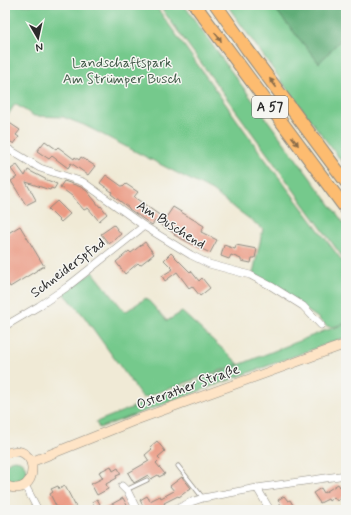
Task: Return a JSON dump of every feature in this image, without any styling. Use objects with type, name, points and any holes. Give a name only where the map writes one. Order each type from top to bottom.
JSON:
[{"type":"highway","name":"A 57","points":[[196,5],[346,209]]},
{"type":"highway","name":"A 57","points":[[216,5],[346,182]]},
{"type":"main road","name":"Osterather Straße","points":[[31,462],[136,420],[346,344]]},
{"type":"main road","points":[[5,453],[12,452],[23,454],[31,462],[33,468],[30,480],[25,485],[14,488],[5,486]]},
{"type":"street","name":"Am Buschend","points":[[5,147],[40,168],[83,182],[144,226],[191,255],[209,264],[250,275],[271,286],[303,306],[321,325]]},
{"type":"street","name":"Schneiderspfad","points":[[5,326],[67,287],[144,226]]},
{"type":"street","points":[[174,510],[190,502],[203,498],[257,488],[346,475]]},
{"type":"street","points":[[25,485],[38,510]]},
{"type":"street","points":[[257,488],[270,510]]},
{"type":"street","points":[[124,489],[138,510]]},
{"type":"lane","points":[[178,466],[203,498]]},
{"type":"lane","points":[[124,489],[147,480]]},
{"type":"green space","name":"Landschaftspark Am Strümper Busch","points":[[5,5],[155,5],[262,155],[346,266],[346,323],[334,327],[325,325],[318,318],[253,273],[263,229],[212,191],[84,125],[63,117],[34,116],[15,104],[8,115],[5,115]]},
{"type":"green space","points":[[159,5],[184,5],[346,226],[346,262]]},
{"type":"green space","points":[[227,5],[272,5],[319,63],[346,34],[346,167],[290,93]]},
{"type":"green space","points":[[272,5],[346,5],[346,34],[319,63]]},
{"type":"green space","points":[[93,272],[125,312],[146,298],[167,321],[182,312],[239,364],[143,398],[83,315],[64,293]]},
{"type":"green space","points":[[346,324],[346,337],[99,428],[96,422],[324,331]]},
{"type":"green space","points":[[15,460],[23,463],[26,471],[23,479],[15,482],[7,479],[4,471],[7,463]]},
{"type":"building","points":[[8,122],[20,130],[16,135],[19,137],[14,144],[5,138],[5,126]]},
{"type":"building","points":[[45,141],[56,149],[58,147],[74,159],[75,157],[79,160],[81,157],[95,166],[88,175],[71,163],[68,168],[52,156],[49,159],[37,151]]},
{"type":"building","points":[[17,165],[25,176],[28,170],[57,184],[54,189],[51,188],[50,190],[26,182],[36,200],[26,205],[11,181],[17,177],[11,169]]},
{"type":"building","points":[[106,175],[123,187],[126,184],[138,192],[134,197],[165,219],[173,207],[204,226],[201,232],[217,240],[210,253],[174,235],[175,234],[155,221],[152,225],[129,209],[111,194],[112,192],[100,183]]},
{"type":"building","points":[[64,181],[81,187],[87,191],[107,214],[99,221],[88,208],[84,210],[72,196],[60,187]]},
{"type":"building","points":[[57,201],[70,214],[61,222],[48,209]]},
{"type":"building","points":[[114,225],[121,234],[109,244],[101,234]]},
{"type":"building","points":[[20,226],[44,266],[10,287],[5,278],[5,235]]},
{"type":"building","points":[[145,242],[154,254],[140,265],[138,263],[125,274],[116,262],[129,251],[131,253]]},
{"type":"building","points":[[224,245],[235,249],[236,245],[257,249],[255,258],[252,258],[251,263],[241,261],[241,259],[231,255],[229,259],[221,256]]},
{"type":"building","points":[[171,253],[190,272],[191,271],[199,281],[202,278],[210,288],[200,296],[192,286],[189,288],[177,272],[165,281],[162,276],[173,269],[164,260]]},
{"type":"building","points":[[157,441],[165,451],[158,457],[160,459],[156,463],[165,474],[159,477],[158,475],[151,479],[148,475],[134,483],[128,473],[149,461],[145,455],[152,449],[150,447]]},
{"type":"building","points":[[111,466],[113,471],[118,468],[121,474],[106,484],[108,489],[97,495],[91,484],[103,478],[99,472]]},
{"type":"building","points":[[182,477],[191,488],[179,497],[178,496],[164,503],[165,505],[156,510],[145,510],[140,500],[147,496],[150,501],[160,496],[161,498],[174,491],[170,486]]},
{"type":"building","points":[[338,484],[340,487],[346,484],[346,495],[337,501],[334,497],[329,501],[328,499],[320,503],[313,493],[321,488],[324,493]]},
{"type":"building","points":[[58,486],[59,489],[65,486],[76,507],[69,510],[58,510],[50,494],[53,492],[51,489]]},
{"type":"building","points":[[284,496],[288,501],[290,500],[296,510],[284,510],[278,500]]},
{"type":"building","points":[[123,498],[128,507],[123,510],[101,510]]},
{"type":"building","points":[[97,499],[100,504],[95,507],[92,502]]}]
